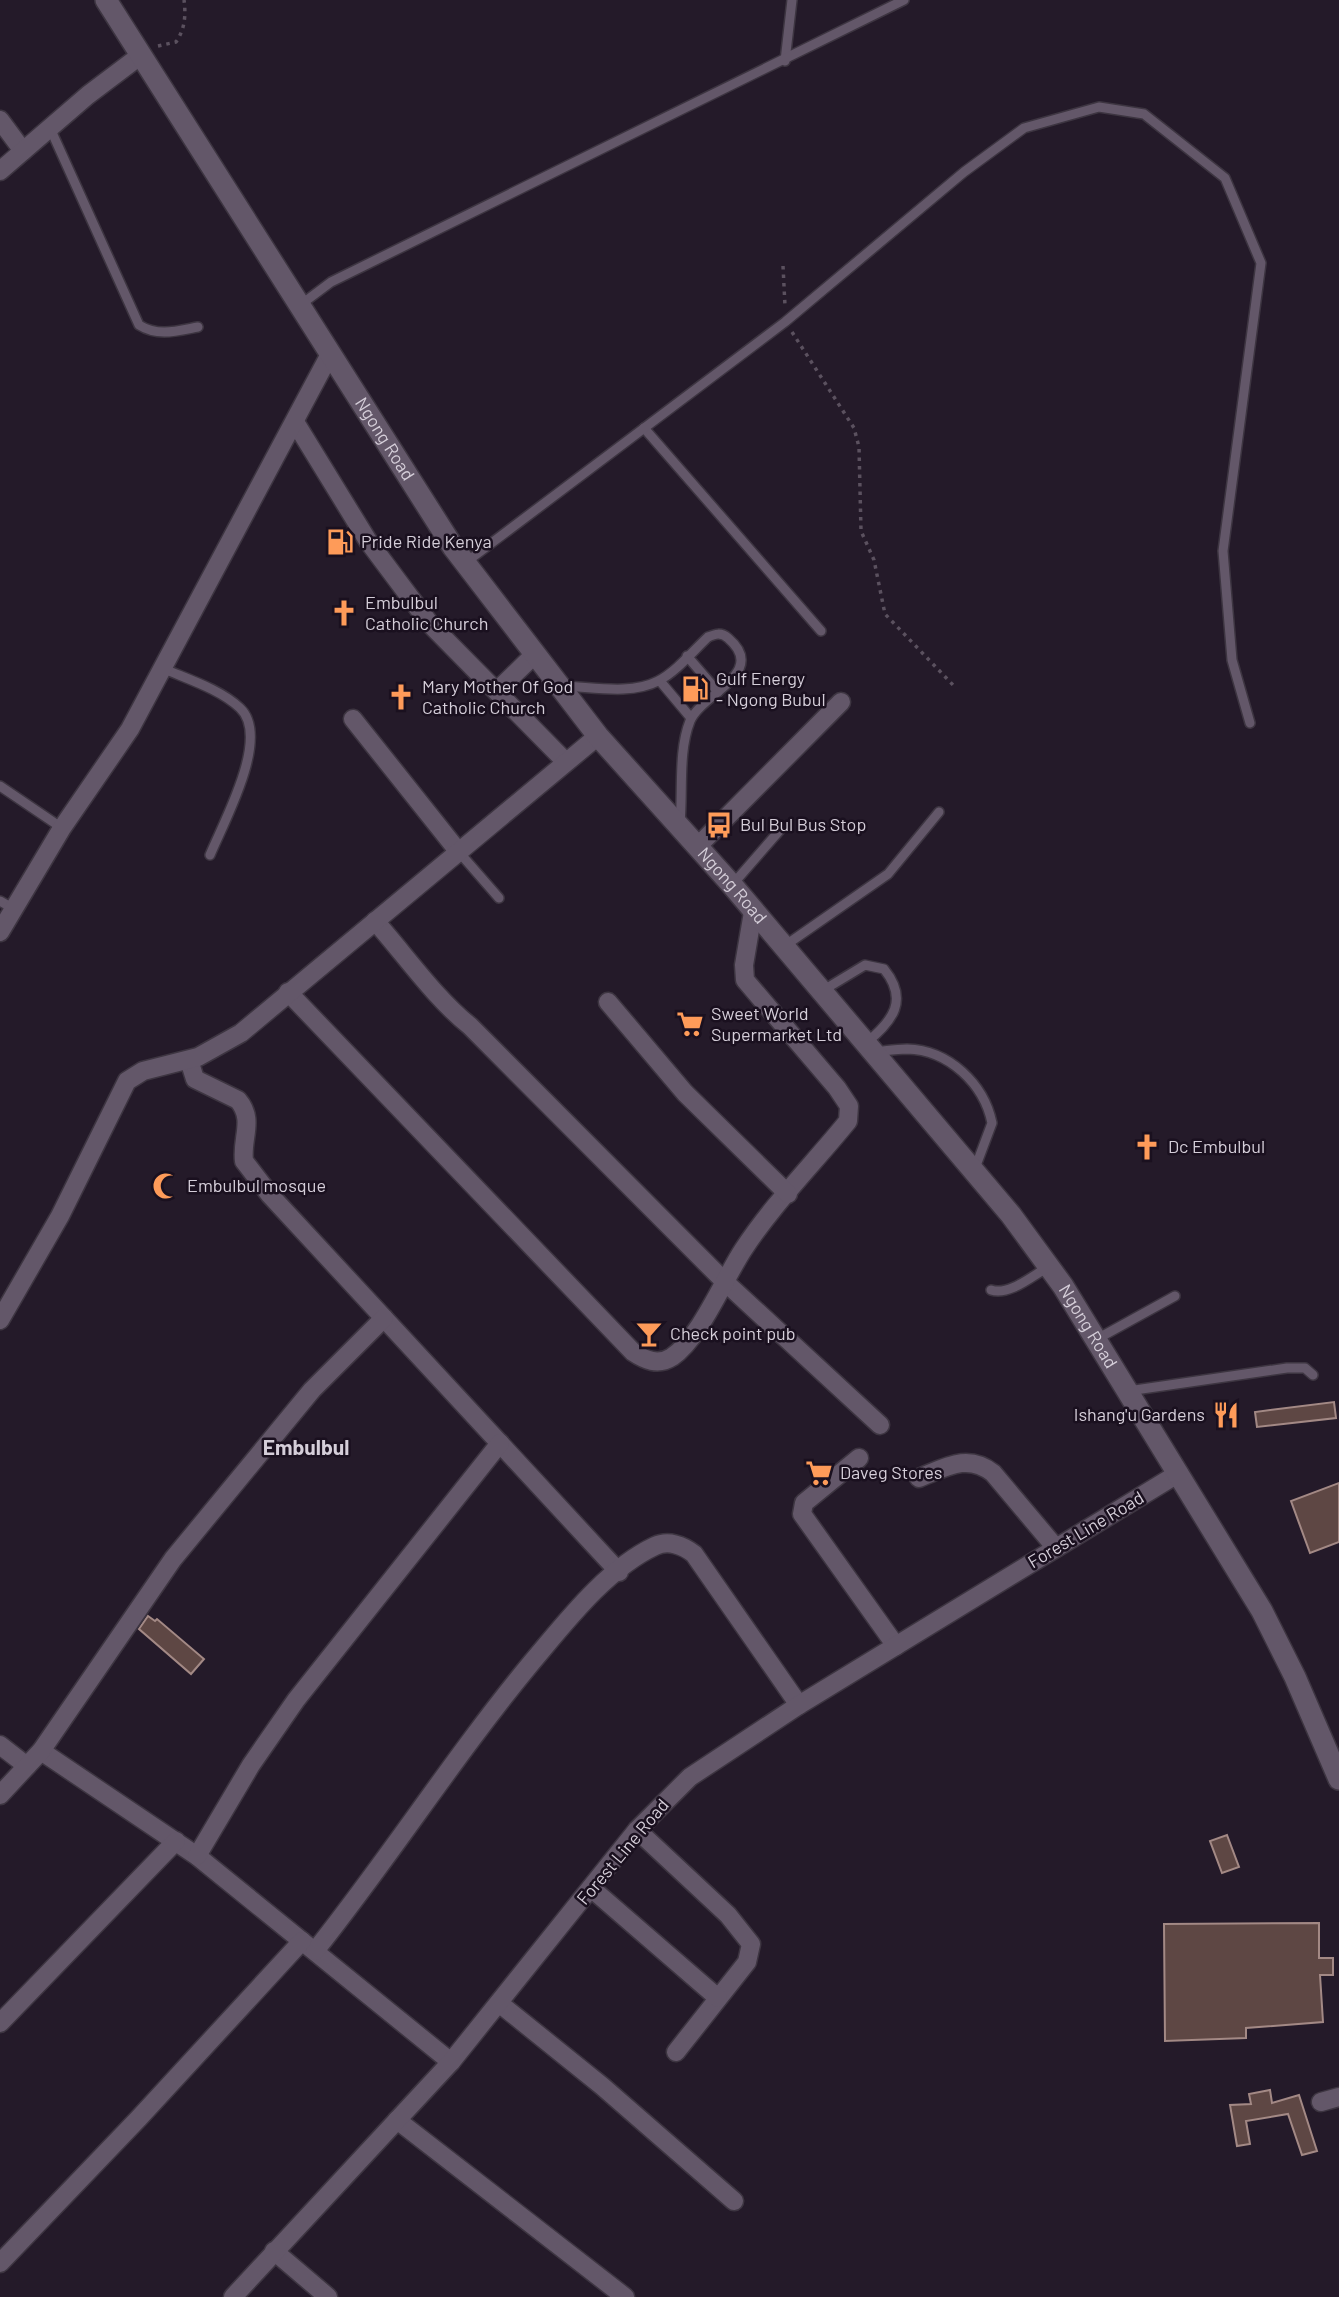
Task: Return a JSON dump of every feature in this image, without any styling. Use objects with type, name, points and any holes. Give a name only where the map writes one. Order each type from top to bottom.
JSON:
[{"type":"main road","name":"Ngong Road","points":[[106,0],[329,356],[465,563],[598,736],[732,885],[1011,1215],[1049,1266],[1097,1339],[1262,1611],[1336,1766]]},
{"type":"street","points":[[0,171],[140,53]]},
{"type":"street","points":[[0,120],[23,151]]},
{"type":"street","points":[[0,932],[7,905],[130,729],[329,356]]},
{"type":"street","points":[[295,422],[394,579],[430,624],[565,761]]},
{"type":"street","points":[[497,691],[535,654]]},
{"type":"street","points":[[698,846],[841,702]]},
{"type":"street","points":[[353,719],[458,851]]},
{"type":"street","points":[[0,1320],[60,1216],[127,1081],[143,1070],[189,1060],[230,1041],[598,736]]},
{"type":"street","points":[[288,992],[633,1352],[648,1361],[664,1361],[673,1357],[702,1320],[744,1248],[848,1121],[849,1106],[745,980],[744,965],[753,912]]},
{"type":"street","points":[[375,921],[439,993],[448,1009],[471,1026],[724,1281],[880,1425]]},
{"type":"street","points":[[608,1002],[685,1093],[788,1194]]},
{"type":"street","points":[[189,1060],[195,1079],[238,1100],[243,1106],[248,1122],[244,1161],[270,1195],[619,1572]]},
{"type":"street","points":[[0,1795],[41,1751],[173,1559],[312,1390],[383,1318]]},
{"type":"street","points":[[197,1856],[251,1765],[296,1700],[500,1443]]},
{"type":"street","points":[[859,1458],[804,1503],[802,1514],[897,1646]]},
{"type":"street","points":[[919,1478],[969,1460],[981,1463],[993,1473],[1056,1548]]},
{"type":"street","name":"Forest Line Road","points":[[233,2297],[451,2062],[637,1830],[690,1777],[799,1705],[1179,1473]]},
{"type":"street","points":[[0,2263],[368,1886],[425,1800],[501,1699],[578,1606],[655,1546],[671,1543],[688,1549],[799,1705]]},
{"type":"street","points":[[0,1745],[27,1766]]},
{"type":"street","points":[[41,1751],[197,1856],[451,2062]]},
{"type":"street","points":[[637,1830],[750,1939],[751,1950],[747,1962],[676,2052]]},
{"type":"street","points":[[0,2024],[176,1841]]},
{"type":"street","points":[[591,1888],[719,1998]]},
{"type":"street","points":[[499,2003],[602,2085],[734,2201]]},
{"type":"street","points":[[1321,2102],[1339,2097]]},
{"type":"street","points":[[397,2120],[625,2297]]},
{"type":"street","points":[[274,2251],[328,2297]]},
{"type":"lane","points":[[785,61],[792,0]]},
{"type":"lane","points":[[298,307],[331,282],[785,61],[904,0]]},
{"type":"lane","points":[[465,563],[786,322],[964,173],[1024,128],[1099,107],[1144,114],[1225,178],[1261,263],[1223,551],[1232,660],[1250,723]]},
{"type":"lane","points":[[51,128],[139,326],[150,332],[165,333],[198,327]]},
{"type":"lane","points":[[644,428],[821,631]]},
{"type":"lane","points":[[559,685],[624,689],[660,681],[708,637],[716,633],[726,636],[741,654],[742,664],[691,718],[685,742],[680,827]]},
{"type":"lane","points":[[687,656],[718,692]]},
{"type":"lane","points":[[162,668],[230,700],[243,710],[251,727],[252,750],[210,855]]},
{"type":"lane","points":[[660,681],[691,718]]},
{"type":"lane","points":[[0,786],[62,828]]},
{"type":"lane","points":[[782,947],[888,874],[939,812]]},
{"type":"lane","points":[[732,885],[780,830]]},
{"type":"lane","points":[[458,851],[499,898]]},
{"type":"lane","points":[[821,992],[865,965],[884,968],[893,980],[897,994],[895,1011],[868,1048]]},
{"type":"lane","points":[[868,1048],[909,1049],[934,1055],[954,1064],[980,1089],[992,1123],[974,1173]]},
{"type":"lane","points":[[990,1290],[998,1292],[1009,1289],[1049,1266]]},
{"type":"lane","points":[[1097,1339],[1175,1296]]},
{"type":"lane","points":[[1128,1391],[1287,1368],[1305,1368],[1313,1375]]},
{"type":"path","points":[[140,53],[176,42],[182,33],[186,12],[184,0]]},
{"type":"path","points":[[783,266],[786,322],[854,428],[859,447],[861,531],[874,560],[885,614],[954,686]]},
{"type":"building","points":[[1334,1402],[1336,1418],[1257,1427],[1255,1412]]},
{"type":"building","points":[[1339,1483],[1339,1542],[1310,1553],[1291,1501]]},
{"type":"building","points":[[148,1616],[155,1621],[157,1619],[204,1659],[191,1674],[139,1629]]},
{"type":"building","points":[[1227,1835],[1239,1867],[1222,1873],[1210,1841]]},
{"type":"building","points":[[1319,1923],[1319,1958],[1333,1958],[1333,1975],[1320,1975],[1323,2022],[1246,2028],[1246,2038],[1165,2041],[1164,1924]]},
{"type":"building","points":[[1270,2090],[1272,2103],[1299,2095],[1317,2151],[1302,2155],[1288,2114],[1246,2121],[1250,2144],[1237,2146],[1230,2105],[1251,2104],[1249,2094]]},
{"type":"place","name":"Pride Ride Kenya","points":[[340,542]]},
{"type":"place","name":"Embulbul Catholic Church","points":[[344,613]]},
{"type":"place","name":"Gulf Energy - Ngong Bubul","points":[[695,689]]},
{"type":"place","name":"Mary Mother Of God Catholic Church","points":[[401,697]]},
{"type":"place","name":"Bul Bul Bus Stop","points":[[719,825]]},
{"type":"place","name":"Sweet World Supermarket Ltd","points":[[690,1024]]},
{"type":"place","name":"Dc Embulbul","points":[[1147,1147]]},
{"type":"place","name":"Embulbul mosque","points":[[166,1186]]},
{"type":"place","name":"Check point pub","points":[[649,1334]]},
{"type":"place","name":"Ishang'u Gardens","points":[[1226,1415]]},
{"type":"place","name":"Daveg Stores","points":[[819,1473]]},
{"type":"district","name":"Embulbul","points":[[306,1448]]}]
